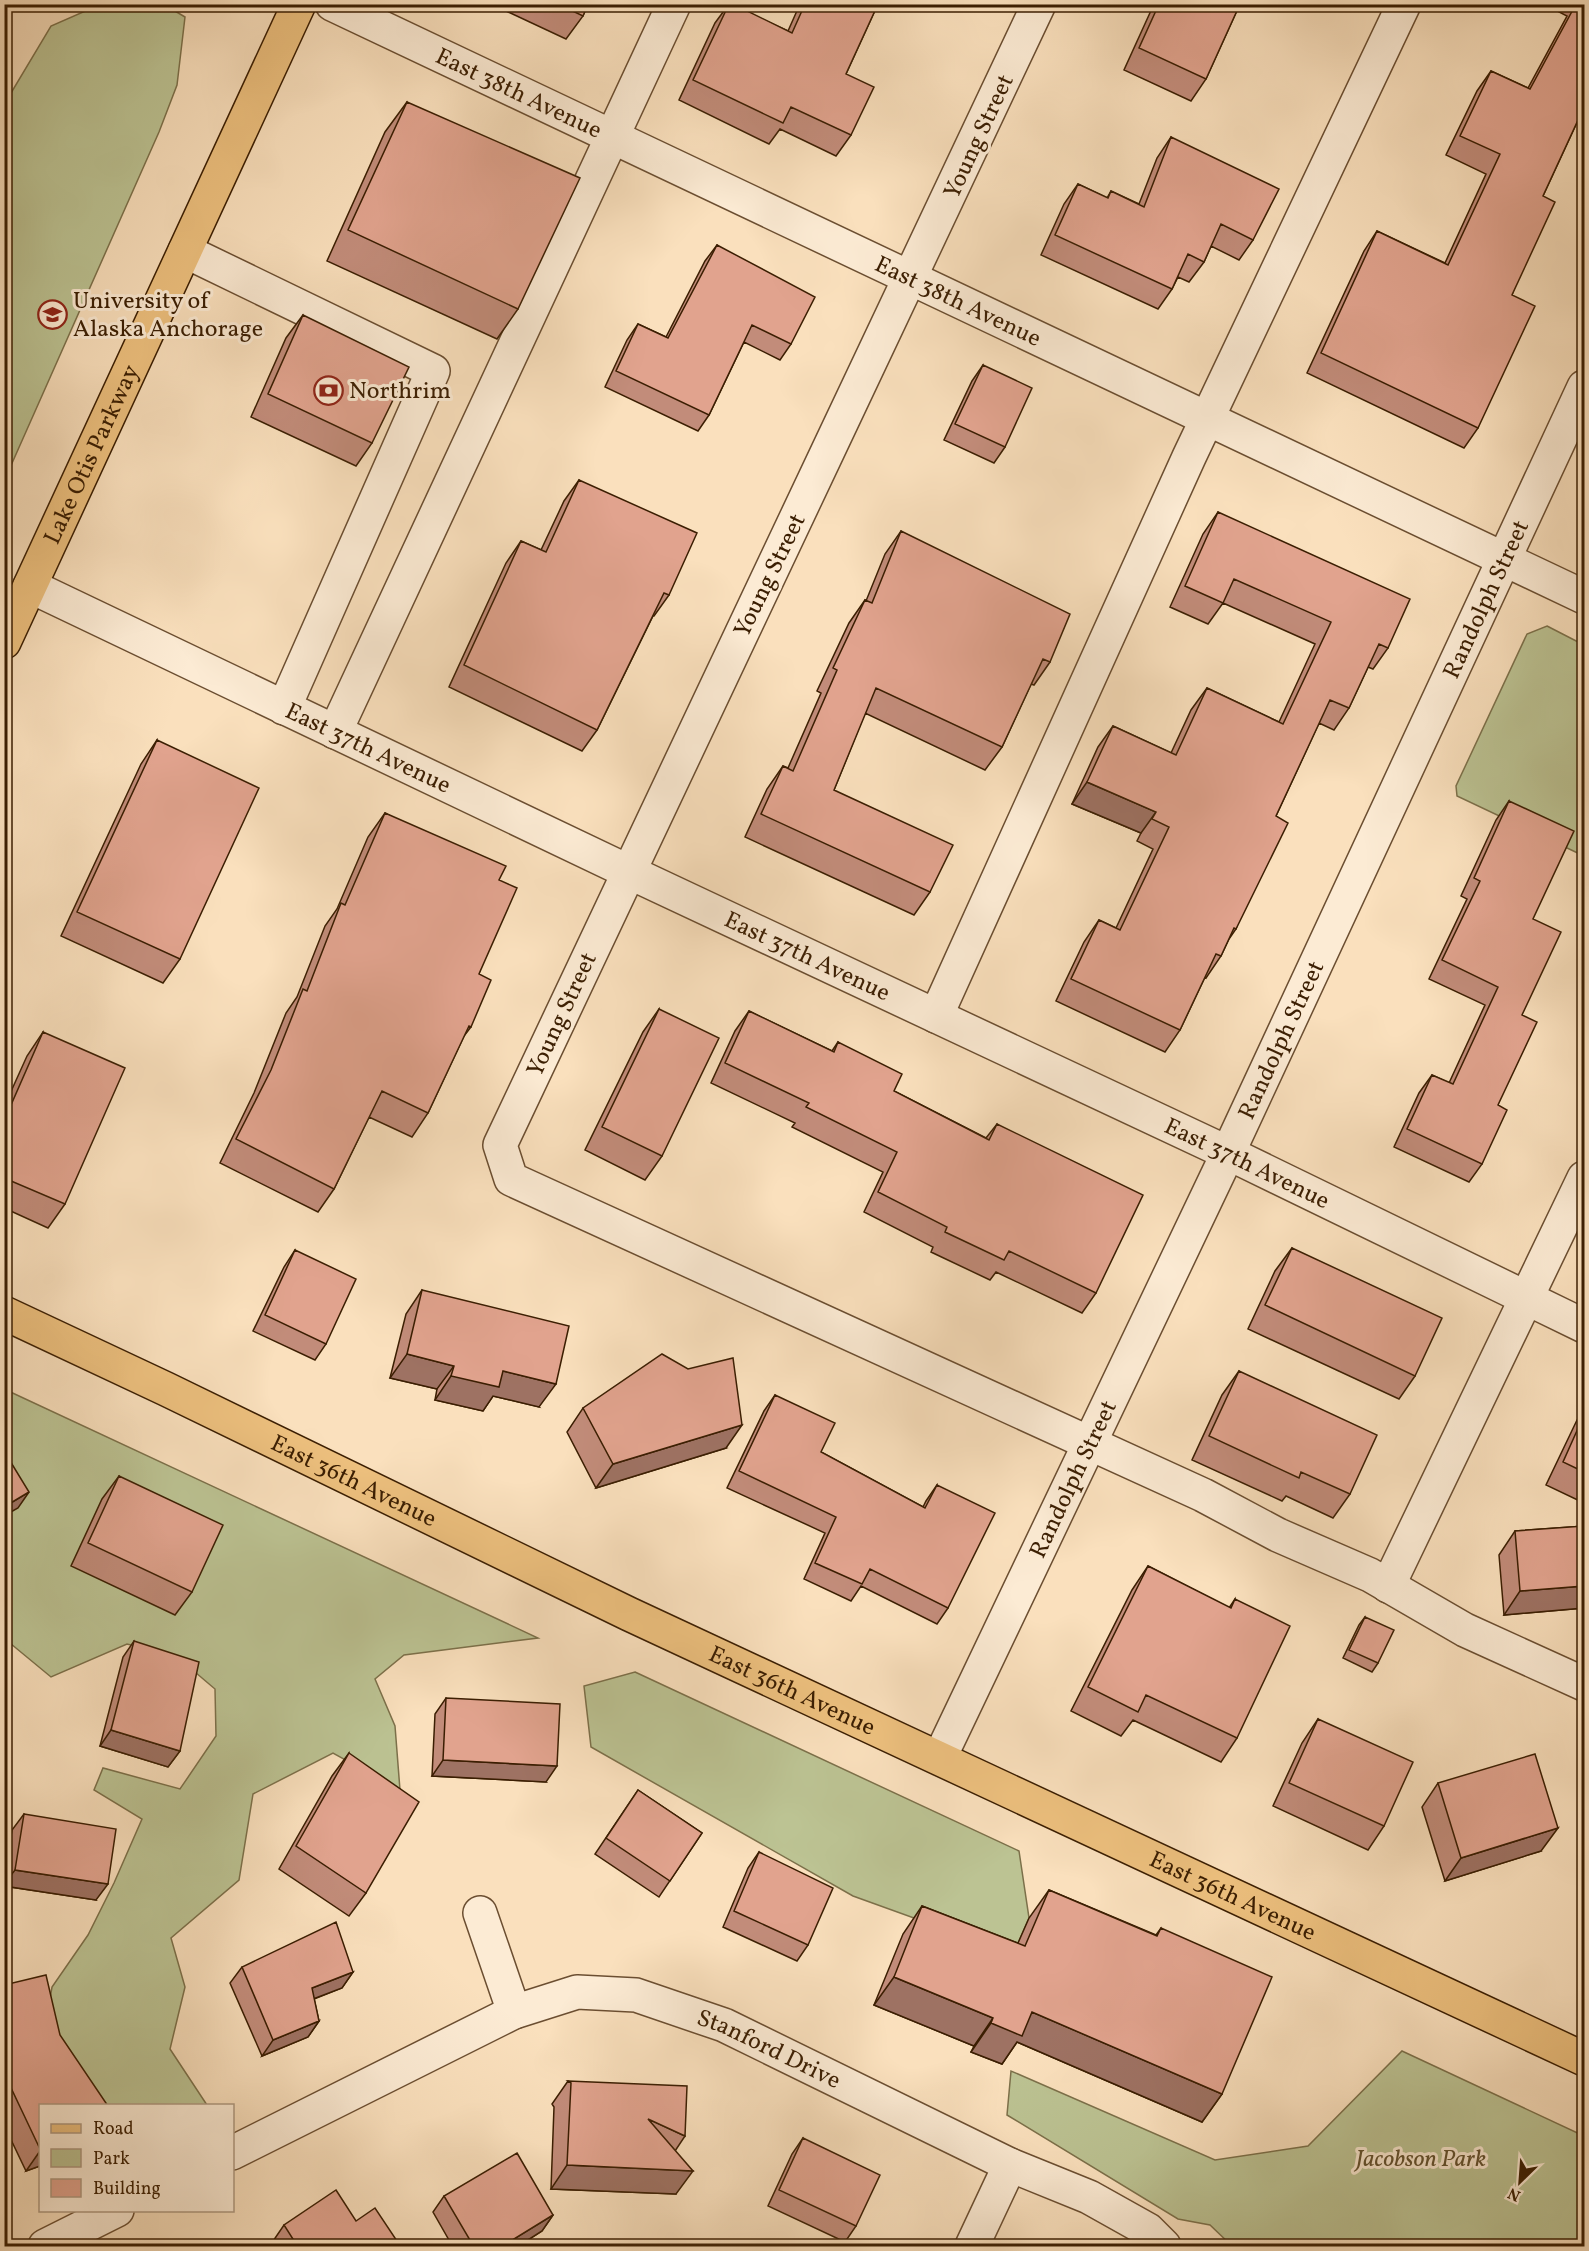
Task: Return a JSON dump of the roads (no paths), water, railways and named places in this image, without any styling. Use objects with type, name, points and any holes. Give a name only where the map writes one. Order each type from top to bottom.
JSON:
[{"type":"main road","name":"Lake Otis Parkway","points":[[4,642],[299,4]]},
{"type":"main road","name":"East 36th Avenue","points":[[4,1313],[569,1585],[1584,2059]]},
{"type":"street","name":"East 38th Avenue","points":[[332,4],[910,280],[1584,597]]},
{"type":"street","points":[[335,732],[674,4]]},
{"type":"street","name":"Young Street","points":[[1040,4],[627,871],[500,1145],[511,1179],[1090,1443]]},
{"type":"street","points":[[936,1016],[1206,419],[1404,4]]},
{"type":"street","points":[[184,251],[433,372],[284,708]]},
{"type":"street","name":"Randolph Street","points":[[940,1757],[1228,1153],[1584,387]]},
{"type":"street","name":"East 37th Avenue","points":[[30,586],[627,871],[1228,1153],[1584,1326]]},
{"type":"street","points":[[1388,1586],[1584,1178]]},
{"type":"street","points":[[1090,1443],[1203,1495],[1278,1535],[1370,1575],[1465,1630],[1584,1684]]},
{"type":"street","points":[[480,1913],[514,2012]]},
{"type":"street","name":"Stanford Drive","points":[[234,2152],[514,2012],[577,1992],[636,1995],[724,2025],[1010,2165],[1089,2197],[1148,2230],[1164,2247]]},
{"type":"street","points":[[972,2247],[1010,2165]]},
{"type":"street","points":[[45,2247],[115,2212]]},
{"type":"place","name":"University of Alaska Anchorage","points":[[52,314]]},
{"type":"place","name":"Northrim","points":[[328,390]]},
{"type":"park label","name":"Jacobson Park","points":[[1421,2158]]}]
